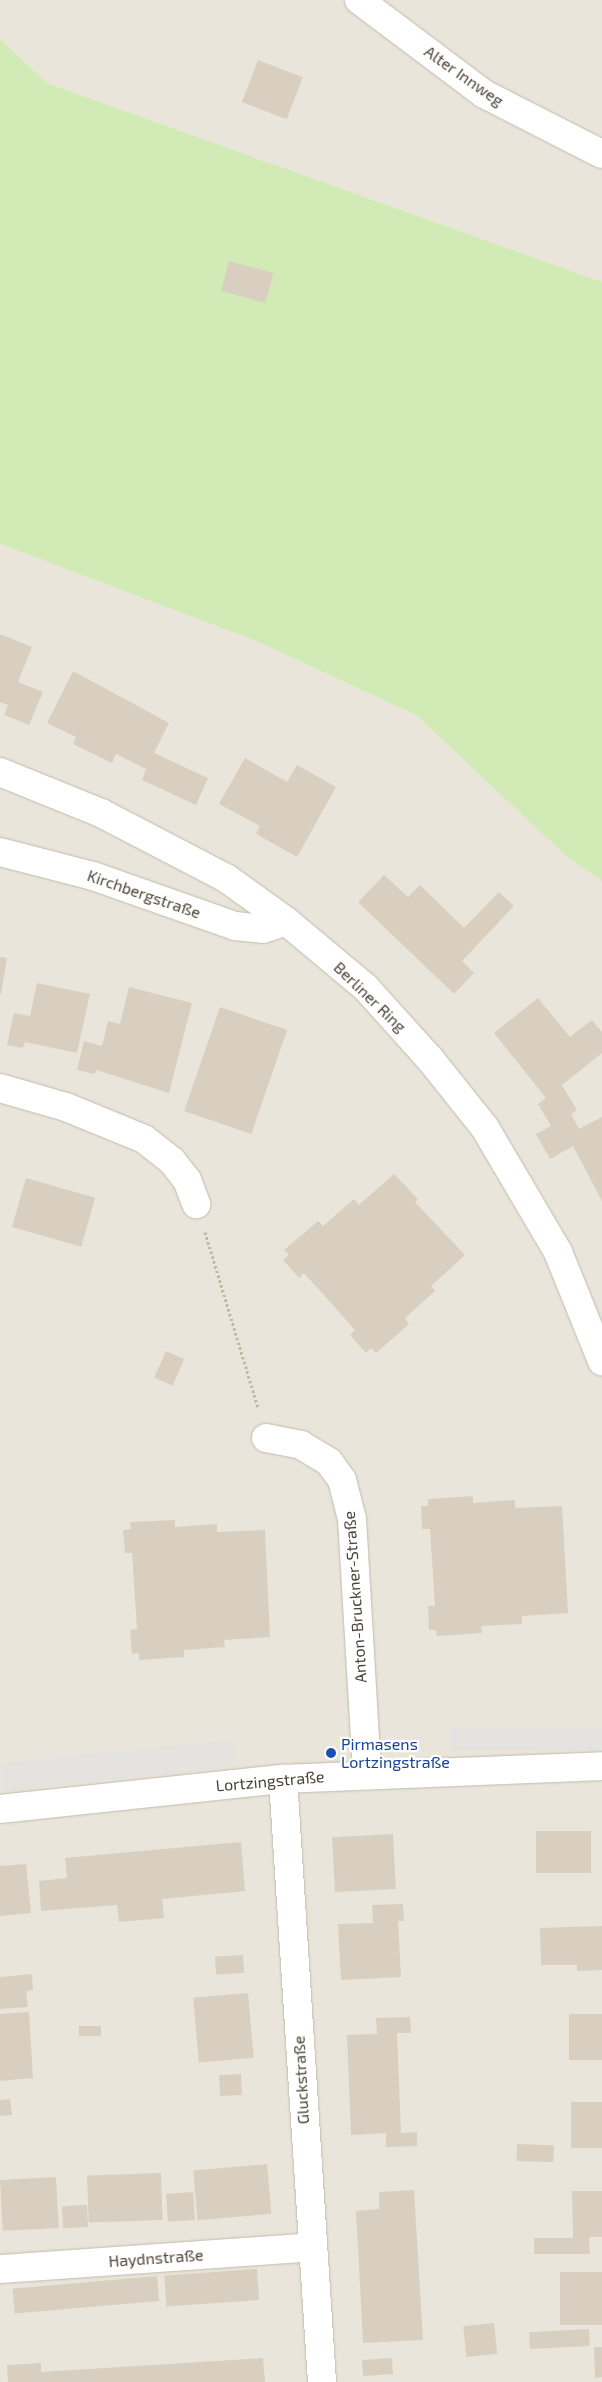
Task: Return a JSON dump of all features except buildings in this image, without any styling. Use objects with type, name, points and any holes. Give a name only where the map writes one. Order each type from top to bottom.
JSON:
[{"type":"street","name":"Alter Innweg","points":[[359,0],[484,94],[602,154]]},
{"type":"street","name":"Berliner Ring","points":[[0,772],[163,843],[226,878],[286,920],[366,988],[430,1058],[485,1128],[558,1252],[602,1362]]},
{"type":"street","name":"Kirchbergstraße","points":[[0,852],[93,876],[235,926],[263,929],[286,920]]},
{"type":"street","points":[[0,1088],[75,1110],[144,1139],[172,1161],[187,1180],[196,1204]]},
{"type":"street","name":"Anton-Bruckner-Straße","points":[[266,1438],[301,1445],[329,1462],[342,1480],[352,1519],[367,1775]]},
{"type":"street","name":"Lortzingstraße","points":[[0,1809],[283,1778],[602,1766]]},
{"type":"street","name":"Gluckstraße","points":[[283,1778],[322,2382]]},
{"type":"street","name":"Haydnstraße","points":[[0,2269],[312,2247]]},
{"type":"path","points":[[196,1204],[266,1438]]},
{"type":"shaded area","points":[[0,0],[602,0],[602,282],[47,83],[0,39]]},
{"type":"shaded area","points":[[0,544],[256,641],[416,715],[568,858],[602,881],[602,2382],[0,2382]]},
{"type":"shaded area","points":[[449,1728],[602,1728],[602,1750],[449,1750]]},
{"type":"shaded area","points":[[232,1739],[235,1767],[3,1791],[0,1763]]},
{"type":"green space","points":[[0,39],[47,83],[602,282],[602,881],[568,858],[416,715],[256,641],[0,544]]},
{"type":"place","name":"Pirmasens Lortzingstraße","points":[[331,1753]]}]
